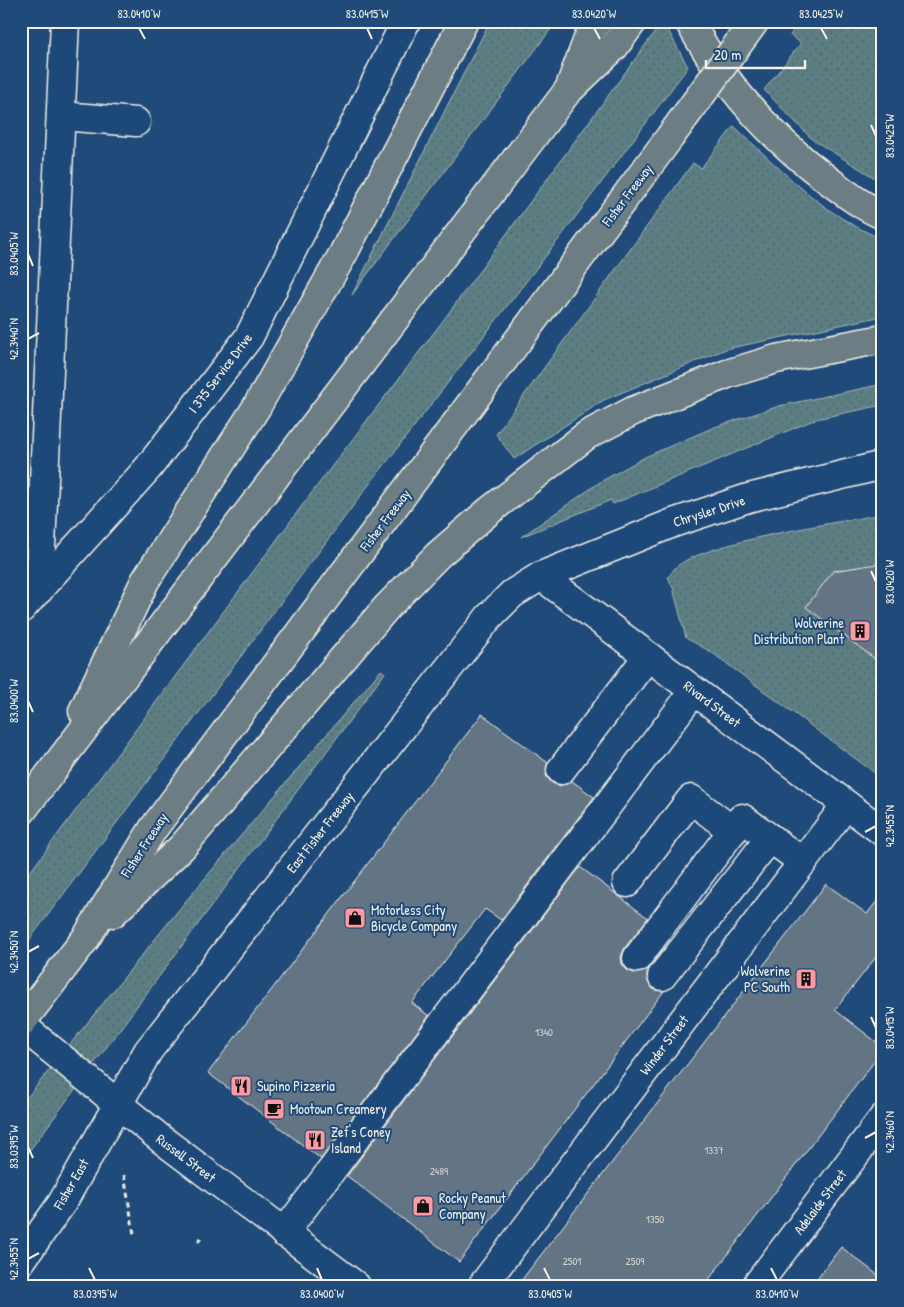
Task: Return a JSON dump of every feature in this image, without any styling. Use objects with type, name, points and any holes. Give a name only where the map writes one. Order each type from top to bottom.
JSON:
[{"type":"highway","points":[[58,764],[145,581],[256,408],[343,254],[464,21]]},
{"type":"highway","points":[[21,812],[568,92],[614,47],[633,21]]},
{"type":"highway","points":[[689,21],[705,50],[724,77],[774,136],[840,188],[883,215]]},
{"type":"highway","name":"Fisher Freeway","points":[[21,1024],[86,938],[153,829],[755,21]]},
{"type":"highway","points":[[568,92],[594,26]]},
{"type":"highway","points":[[86,938],[182,847],[381,615],[438,556],[490,511],[540,474],[587,435],[633,411],[679,391],[776,359],[883,339]]},
{"type":"highway","points":[[540,474],[596,450],[640,427],[733,390],[829,364],[883,356]]},
{"type":"street","points":[[30,600],[65,21]]},
{"type":"street","name":"I 375 Service Drive","points":[[30,600],[148,468],[249,337],[406,21]]},
{"type":"street","points":[[60,116],[136,122]]},
{"type":"street","name":"Chrysler Drive","points":[[541,576],[673,522],[739,501],[883,465]]},
{"type":"street","name":"Rivard Street","points":[[541,576],[883,832]]},
{"type":"street","name":"East Fisher Freeway","points":[[116,1104],[148,1051],[489,617],[512,594],[541,576]]},
{"type":"street","points":[[561,770],[648,656]]},
{"type":"street","points":[[284,1233],[694,691]]},
{"type":"street","points":[[627,883],[691,799],[803,862]]},
{"type":"street","name":"Winder Street","points":[[482,1286],[846,805]]},
{"type":"street","points":[[753,833],[649,967],[753,833]]},
{"type":"street","name":"Russell Street","points":[[21,1024],[116,1104],[356,1286]]},
{"type":"street","name":"Fisher East","points":[[21,1261],[62,1202],[116,1104]]},
{"type":"street","name":"Adelaide Street","points":[[756,1286],[883,1118]]},
{"type":"path","points":[[877,524],[883,556]]},
{"type":"path","points":[[124,1174],[134,1234]]},
{"type":"path","points":[[198,1242],[203,1235]]},
{"type":"green space","points":[[490,21],[557,21],[352,295]]},
{"type":"green space","points":[[663,21],[688,67],[562,235],[365,490],[21,951],[21,884],[310,495],[442,322]]},
{"type":"green space","points":[[800,21],[883,21],[883,183],[813,140],[764,90],[801,43],[790,35]]},
{"type":"green space","points":[[734,126],[822,205],[862,230],[883,239],[883,316],[726,349],[604,400],[514,459],[496,434],[693,163],[701,168]]},
{"type":"green space","points":[[883,384],[883,405],[816,419],[613,504],[611,500],[521,537],[600,482],[645,457],[712,428],[779,406]]},
{"type":"green space","points":[[883,514],[883,779],[711,652],[686,638],[673,588],[668,577],[675,568],[690,559],[713,550],[773,534]]},
{"type":"green space","points":[[381,670],[385,673],[21,1162],[21,1105],[185,902]]},
{"type":"building","name":"Wolverine Distribution Plant","points":[[883,563],[883,665],[806,607],[833,571]]},
{"type":"building","points":[[482,714],[548,763],[546,776],[552,783],[559,786],[572,781],[594,797],[501,920],[485,909],[412,1003],[429,1016],[321,1159],[208,1073]]},
{"type":"building","points":[[580,867],[648,918],[624,949],[621,957],[622,964],[627,970],[635,973],[643,972],[649,968],[647,974],[648,982],[653,989],[664,991],[459,1262],[347,1176]]},
{"type":"building","points":[[826,884],[867,914],[883,893],[883,948],[835,1010],[883,1047],[883,1050],[704,1286],[517,1286]]},
{"type":"building","points":[[841,1247],[883,1279],[883,1286],[812,1286]]},
{"type":"place","name":"Wolverine Distribution Plant","points":[[860,631]]},
{"type":"place","name":"Motorless City Bicycle Company","points":[[355,918]]},
{"type":"place","name":"Wolverine PC South","points":[[806,979]]},
{"type":"place","name":"Supino Pizzeria","points":[[241,1086]]},
{"type":"place","name":"Mootown Creamery","points":[[274,1109]]},
{"type":"place","name":"Zef's Coney Island","points":[[315,1140]]},
{"type":"place","name":"Rocky Peanut Company","points":[[423,1206]]}]
